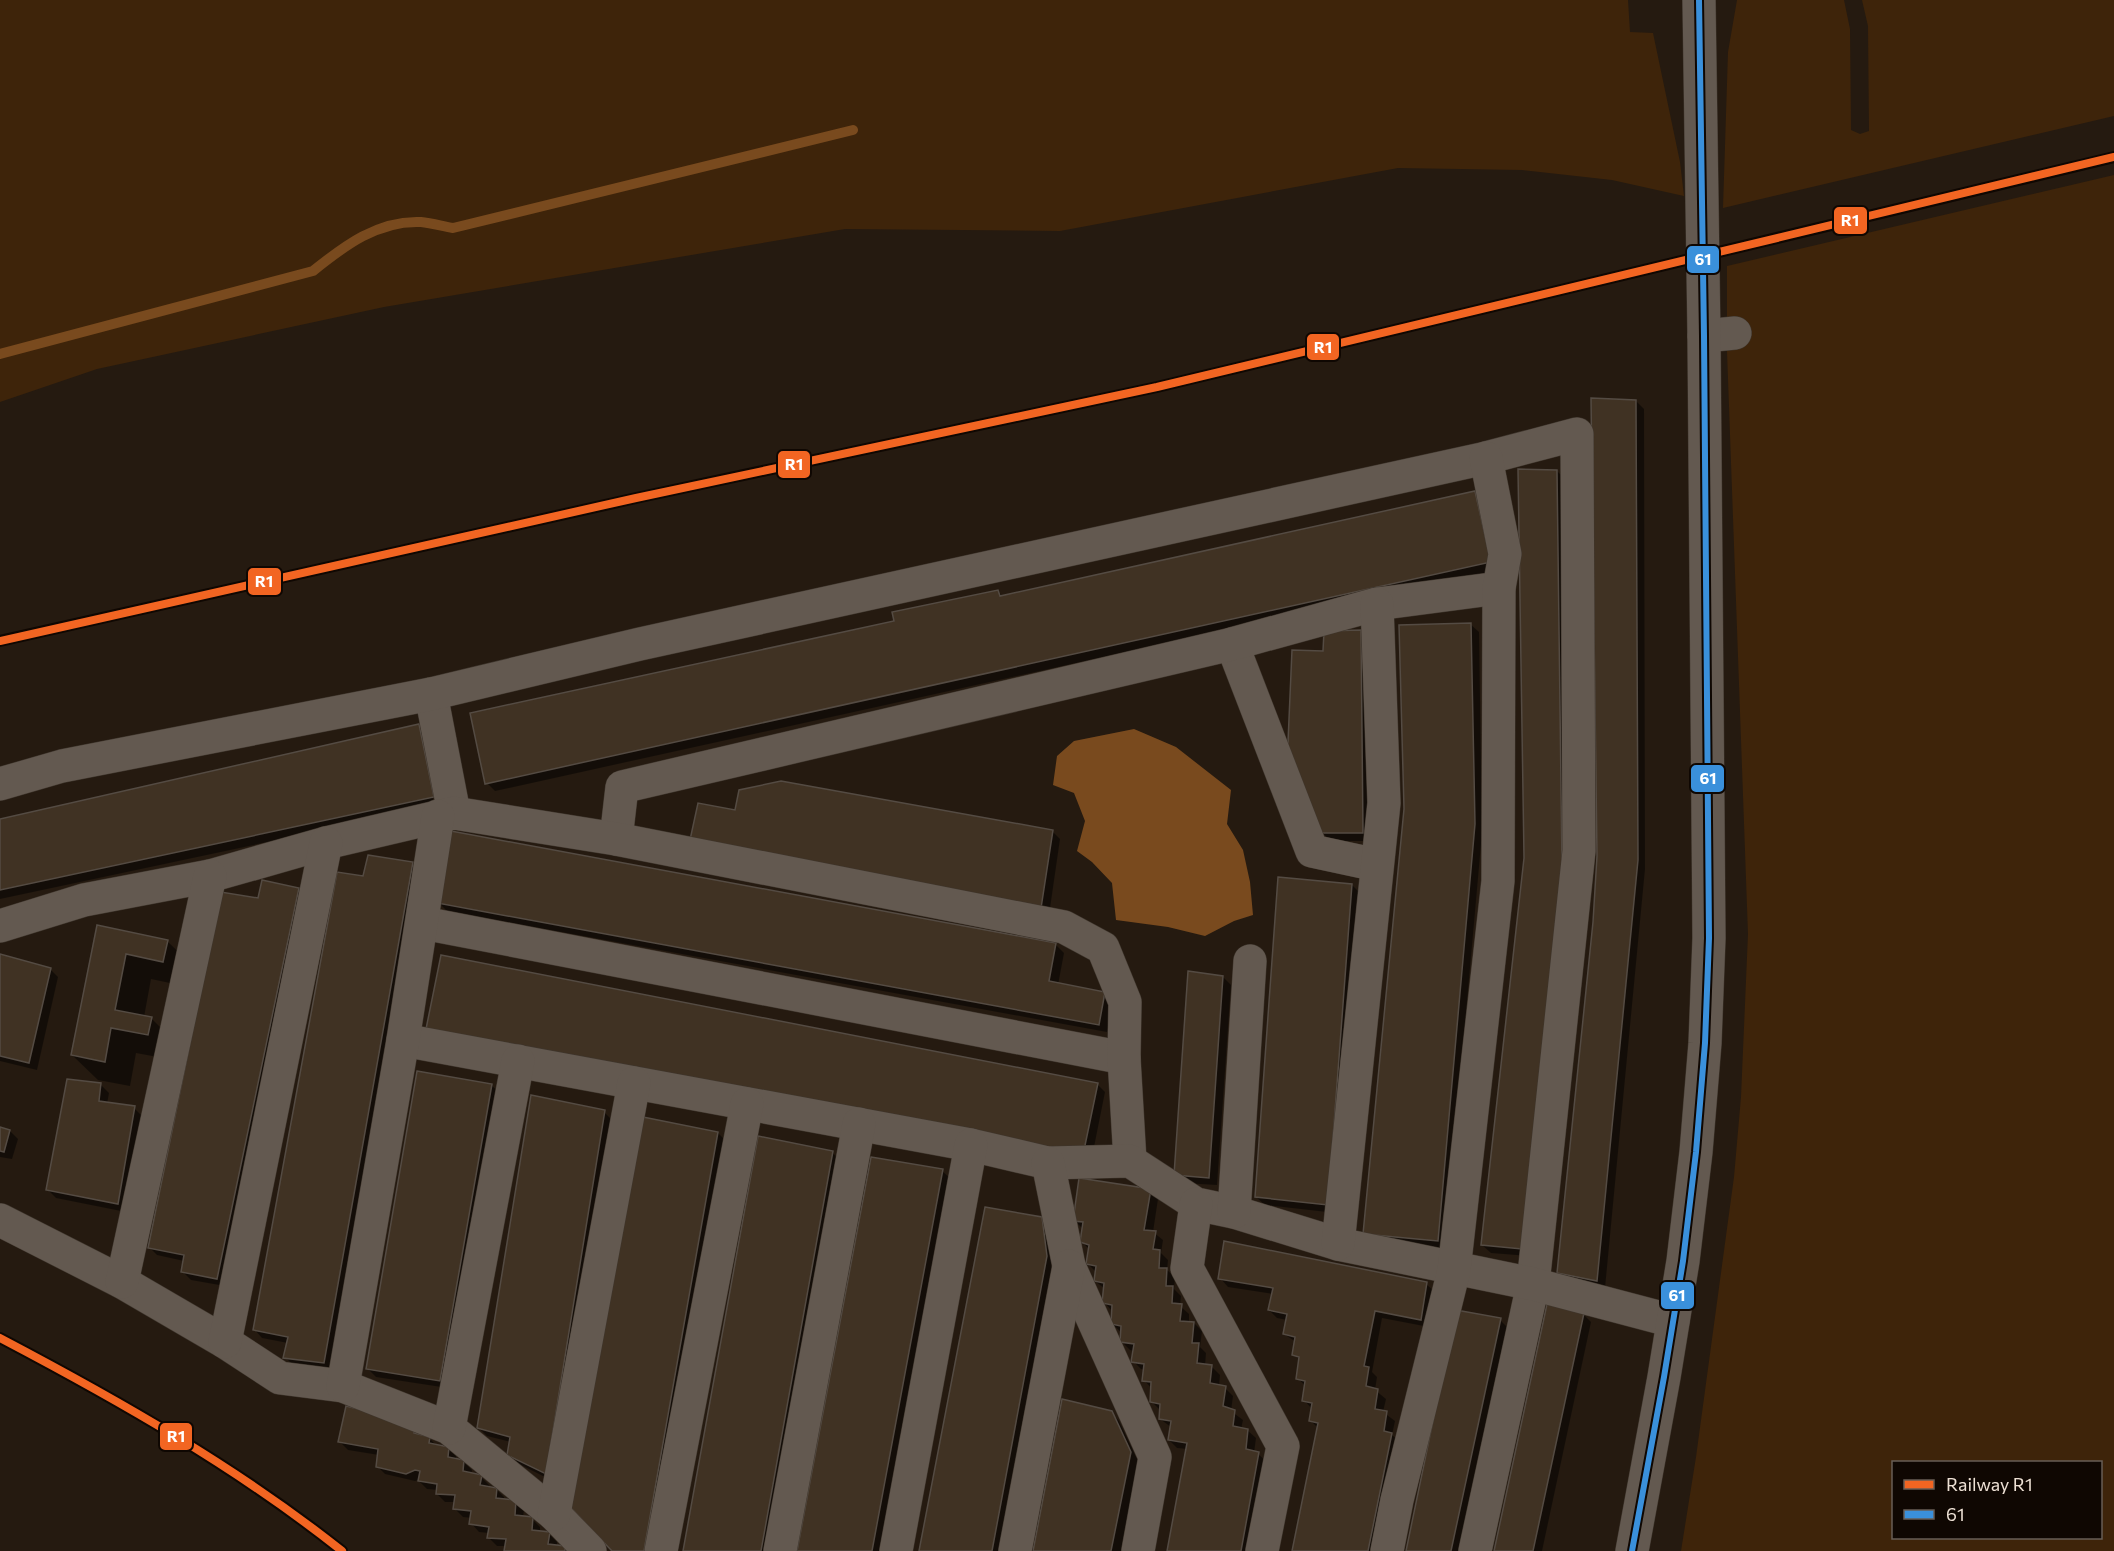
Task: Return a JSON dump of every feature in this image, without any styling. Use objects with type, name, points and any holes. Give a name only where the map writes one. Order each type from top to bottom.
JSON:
[{"type":"street","points":[[1632,1551],[1673,1321],[1696,1152],[1705,1044],[1720,334],[1701,106],[1699,0]]},
{"type":"street","points":[[1701,106],[1719,0]]},
{"type":"street","points":[[0,784],[62,766],[431,694],[640,644],[1486,458],[1577,434],[1579,851],[1533,1284],[1475,1551]]},
{"type":"street","points":[[1387,1551],[1397,1500],[1454,1269],[1498,881],[1499,588],[1505,554],[1486,458]]},
{"type":"street","points":[[616,839],[622,787],[1232,644],[1377,604],[1499,588]]},
{"type":"street","points":[[1338,1244],[1384,803],[1377,604]]},
{"type":"street","points":[[1232,644],[1312,851],[1377,865]]},
{"type":"street","points":[[343,1386],[423,923],[446,814],[431,694]]},
{"type":"street","points":[[0,926],[84,900],[210,876],[326,843],[446,814],[616,839],[1064,927],[1103,948],[1125,1002],[1124,1058],[1130,1161]]},
{"type":"street","points":[[225,1342],[326,843]]},
{"type":"street","points":[[122,1282],[210,876]]},
{"type":"street","points":[[423,923],[1124,1058]]},
{"type":"street","points":[[1234,1212],[1250,961]]},
{"type":"street","points":[[404,1040],[971,1145],[1048,1163],[1130,1161],[1196,1204],[1234,1212],[1338,1244],[1533,1284],[1673,1321]]},
{"type":"street","points":[[449,1428],[518,1061]]},
{"type":"street","points":[[554,1514],[634,1083]]},
{"type":"street","points":[[661,1551],[747,1104]]},
{"type":"street","points":[[780,1551],[860,1124]]},
{"type":"street","points":[[896,1551],[971,1145]]},
{"type":"street","points":[[1048,1163],[1069,1266],[1155,1457],[1138,1551]]},
{"type":"street","points":[[1196,1204],[1187,1268],[1283,1446],[1262,1551]]},
{"type":"street","points":[[0,1220],[122,1282],[225,1342],[280,1378],[343,1386],[449,1428],[554,1514],[590,1551]]},
{"type":"street","points":[[1015,1551],[1069,1266]]},
{"type":"shaded area","points":[[0,0],[1628,0],[1630,32],[1653,33],[1680,162],[1684,196],[1612,180],[1522,170],[1398,168],[1060,231],[845,229],[384,307],[97,369],[0,402]]},
{"type":"shaded area","points":[[1737,0],[1844,0],[1850,29],[1851,130],[1860,134],[1869,131],[1868,26],[1862,0],[2114,0],[2114,116],[1723,208],[1728,52]]},
{"type":"shaded area","points":[[2114,175],[2114,1551],[1681,1551],[1734,1177],[1741,1097],[1748,934],[1727,351],[1727,266]]},
{"type":"shaded area","points":[[1134,729],[1176,747],[1231,790],[1227,824],[1243,850],[1250,882],[1253,915],[1234,921],[1205,936],[1168,927],[1116,920],[1112,883],[1092,862],[1077,851],[1085,821],[1074,793],[1053,785],[1057,756],[1074,741]]},
{"type":"building","points":[[1591,398],[1636,400],[1638,860],[1597,1281],[1557,1273],[1593,922],[1597,856]]},
{"type":"building","points":[[1518,469],[1557,470],[1562,866],[1522,1249],[1481,1245],[1524,858]]},
{"type":"building","points":[[1475,491],[1491,562],[485,784],[470,713],[894,621],[892,612],[998,590],[1000,596]]},
{"type":"building","points":[[1471,623],[1475,824],[1438,1241],[1363,1234],[1404,809],[1399,625]]},
{"type":"building","points":[[1361,630],[1363,833],[1320,833],[1287,765],[1292,650],[1323,651],[1324,631]]},
{"type":"building","points":[[419,724],[434,797],[0,890],[0,819]]},
{"type":"building","points":[[781,781],[1053,830],[1041,908],[690,840],[698,803],[735,810],[739,790]]},
{"type":"building","points":[[451,831],[1056,943],[1049,981],[1105,992],[1099,1025],[437,903]]},
{"type":"building","points":[[368,855],[413,862],[324,1363],[283,1358],[288,1337],[253,1330],[337,872],[363,876]]},
{"type":"building","points":[[1278,877],[1352,884],[1328,1205],[1255,1197]]},
{"type":"building","points":[[262,880],[299,888],[217,1279],[181,1272],[184,1255],[148,1248],[221,892],[258,898]]},
{"type":"building","points":[[97,925],[168,940],[163,962],[126,954],[115,1010],[152,1017],[148,1035],[111,1028],[105,1062],[71,1055]]},
{"type":"building","points":[[0,954],[51,968],[29,1063],[0,1056]]},
{"type":"building","points":[[441,955],[1098,1083],[1083,1155],[426,1029]]},
{"type":"building","points":[[1188,971],[1223,976],[1209,1178],[1174,1175]]},
{"type":"building","points":[[417,1071],[492,1084],[440,1381],[366,1369]]},
{"type":"building","points":[[67,1079],[101,1083],[99,1101],[135,1106],[118,1204],[46,1190]]},
{"type":"building","points":[[531,1095],[605,1110],[546,1474],[507,1455],[510,1437],[477,1428]]},
{"type":"building","points":[[643,1117],[718,1132],[644,1551],[612,1551],[570,1507]]},
{"type":"building","points":[[0,1127],[10,1130],[4,1152],[0,1151]]},
{"type":"building","points":[[758,1136],[833,1151],[761,1551],[683,1551]]},
{"type":"building","points":[[871,1157],[943,1169],[872,1551],[797,1551]]},
{"type":"building","points":[[1079,1178],[1151,1189],[1144,1230],[1156,1231],[1153,1249],[1160,1250],[1159,1268],[1167,1268],[1166,1286],[1173,1286],[1172,1303],[1182,1304],[1180,1321],[1194,1322],[1192,1343],[1199,1343],[1197,1363],[1212,1365],[1210,1383],[1226,1386],[1223,1406],[1235,1410],[1233,1426],[1248,1429],[1246,1449],[1259,1452],[1241,1551],[1167,1551],[1187,1443],[1168,1440],[1171,1421],[1159,1419],[1160,1404],[1150,1402],[1151,1382],[1142,1381],[1144,1364],[1131,1362],[1134,1344],[1120,1342],[1121,1326],[1111,1324],[1112,1305],[1102,1303],[1104,1283],[1094,1281],[1096,1266],[1086,1264],[1089,1245],[1080,1242],[1083,1222],[1073,1221]]},
{"type":"building","points":[[985,1207],[1042,1217],[1047,1256],[992,1551],[919,1551]]},
{"type":"building","points":[[1224,1241],[1427,1282],[1421,1320],[1375,1311],[1364,1366],[1369,1367],[1366,1386],[1378,1389],[1375,1409],[1387,1411],[1384,1431],[1392,1433],[1368,1551],[1292,1551],[1318,1423],[1309,1421],[1312,1403],[1302,1401],[1305,1381],[1296,1379],[1299,1357],[1292,1355],[1295,1337],[1283,1334],[1287,1314],[1268,1310],[1273,1288],[1218,1279]]},
{"type":"building","points":[[1547,1304],[1584,1313],[1533,1551],[1494,1551]]},
{"type":"building","points":[[1456,1310],[1501,1318],[1451,1551],[1406,1551]]},
{"type":"building","points":[[1062,1399],[1112,1411],[1131,1452],[1111,1551],[1033,1551]]},
{"type":"building","points":[[346,1406],[416,1423],[414,1433],[430,1437],[429,1443],[449,1447],[448,1457],[464,1460],[463,1471],[482,1475],[480,1485],[497,1488],[496,1498],[516,1500],[515,1515],[533,1517],[532,1530],[550,1532],[548,1544],[565,1546],[565,1551],[504,1551],[506,1539],[487,1538],[489,1527],[469,1524],[471,1511],[453,1509],[455,1495],[436,1494],[437,1484],[418,1481],[420,1471],[415,1470],[406,1474],[376,1467],[378,1449],[338,1442]]},
{"type":"waterway","points":[[0,354],[313,271],[362,236],[390,225],[421,222],[453,228],[853,130]]},
{"type":"rail line","name":"R1","points":[[0,641],[636,498],[1157,387],[2114,157]]},
{"type":"rail line","name":"R1","points":[[0,1338],[133,1411],[219,1463],[342,1551]]},
{"type":"transit line","name":"61","points":[[1632,1551],[1683,1261],[1696,1152],[1705,1043],[1709,938],[1699,0]]}]
